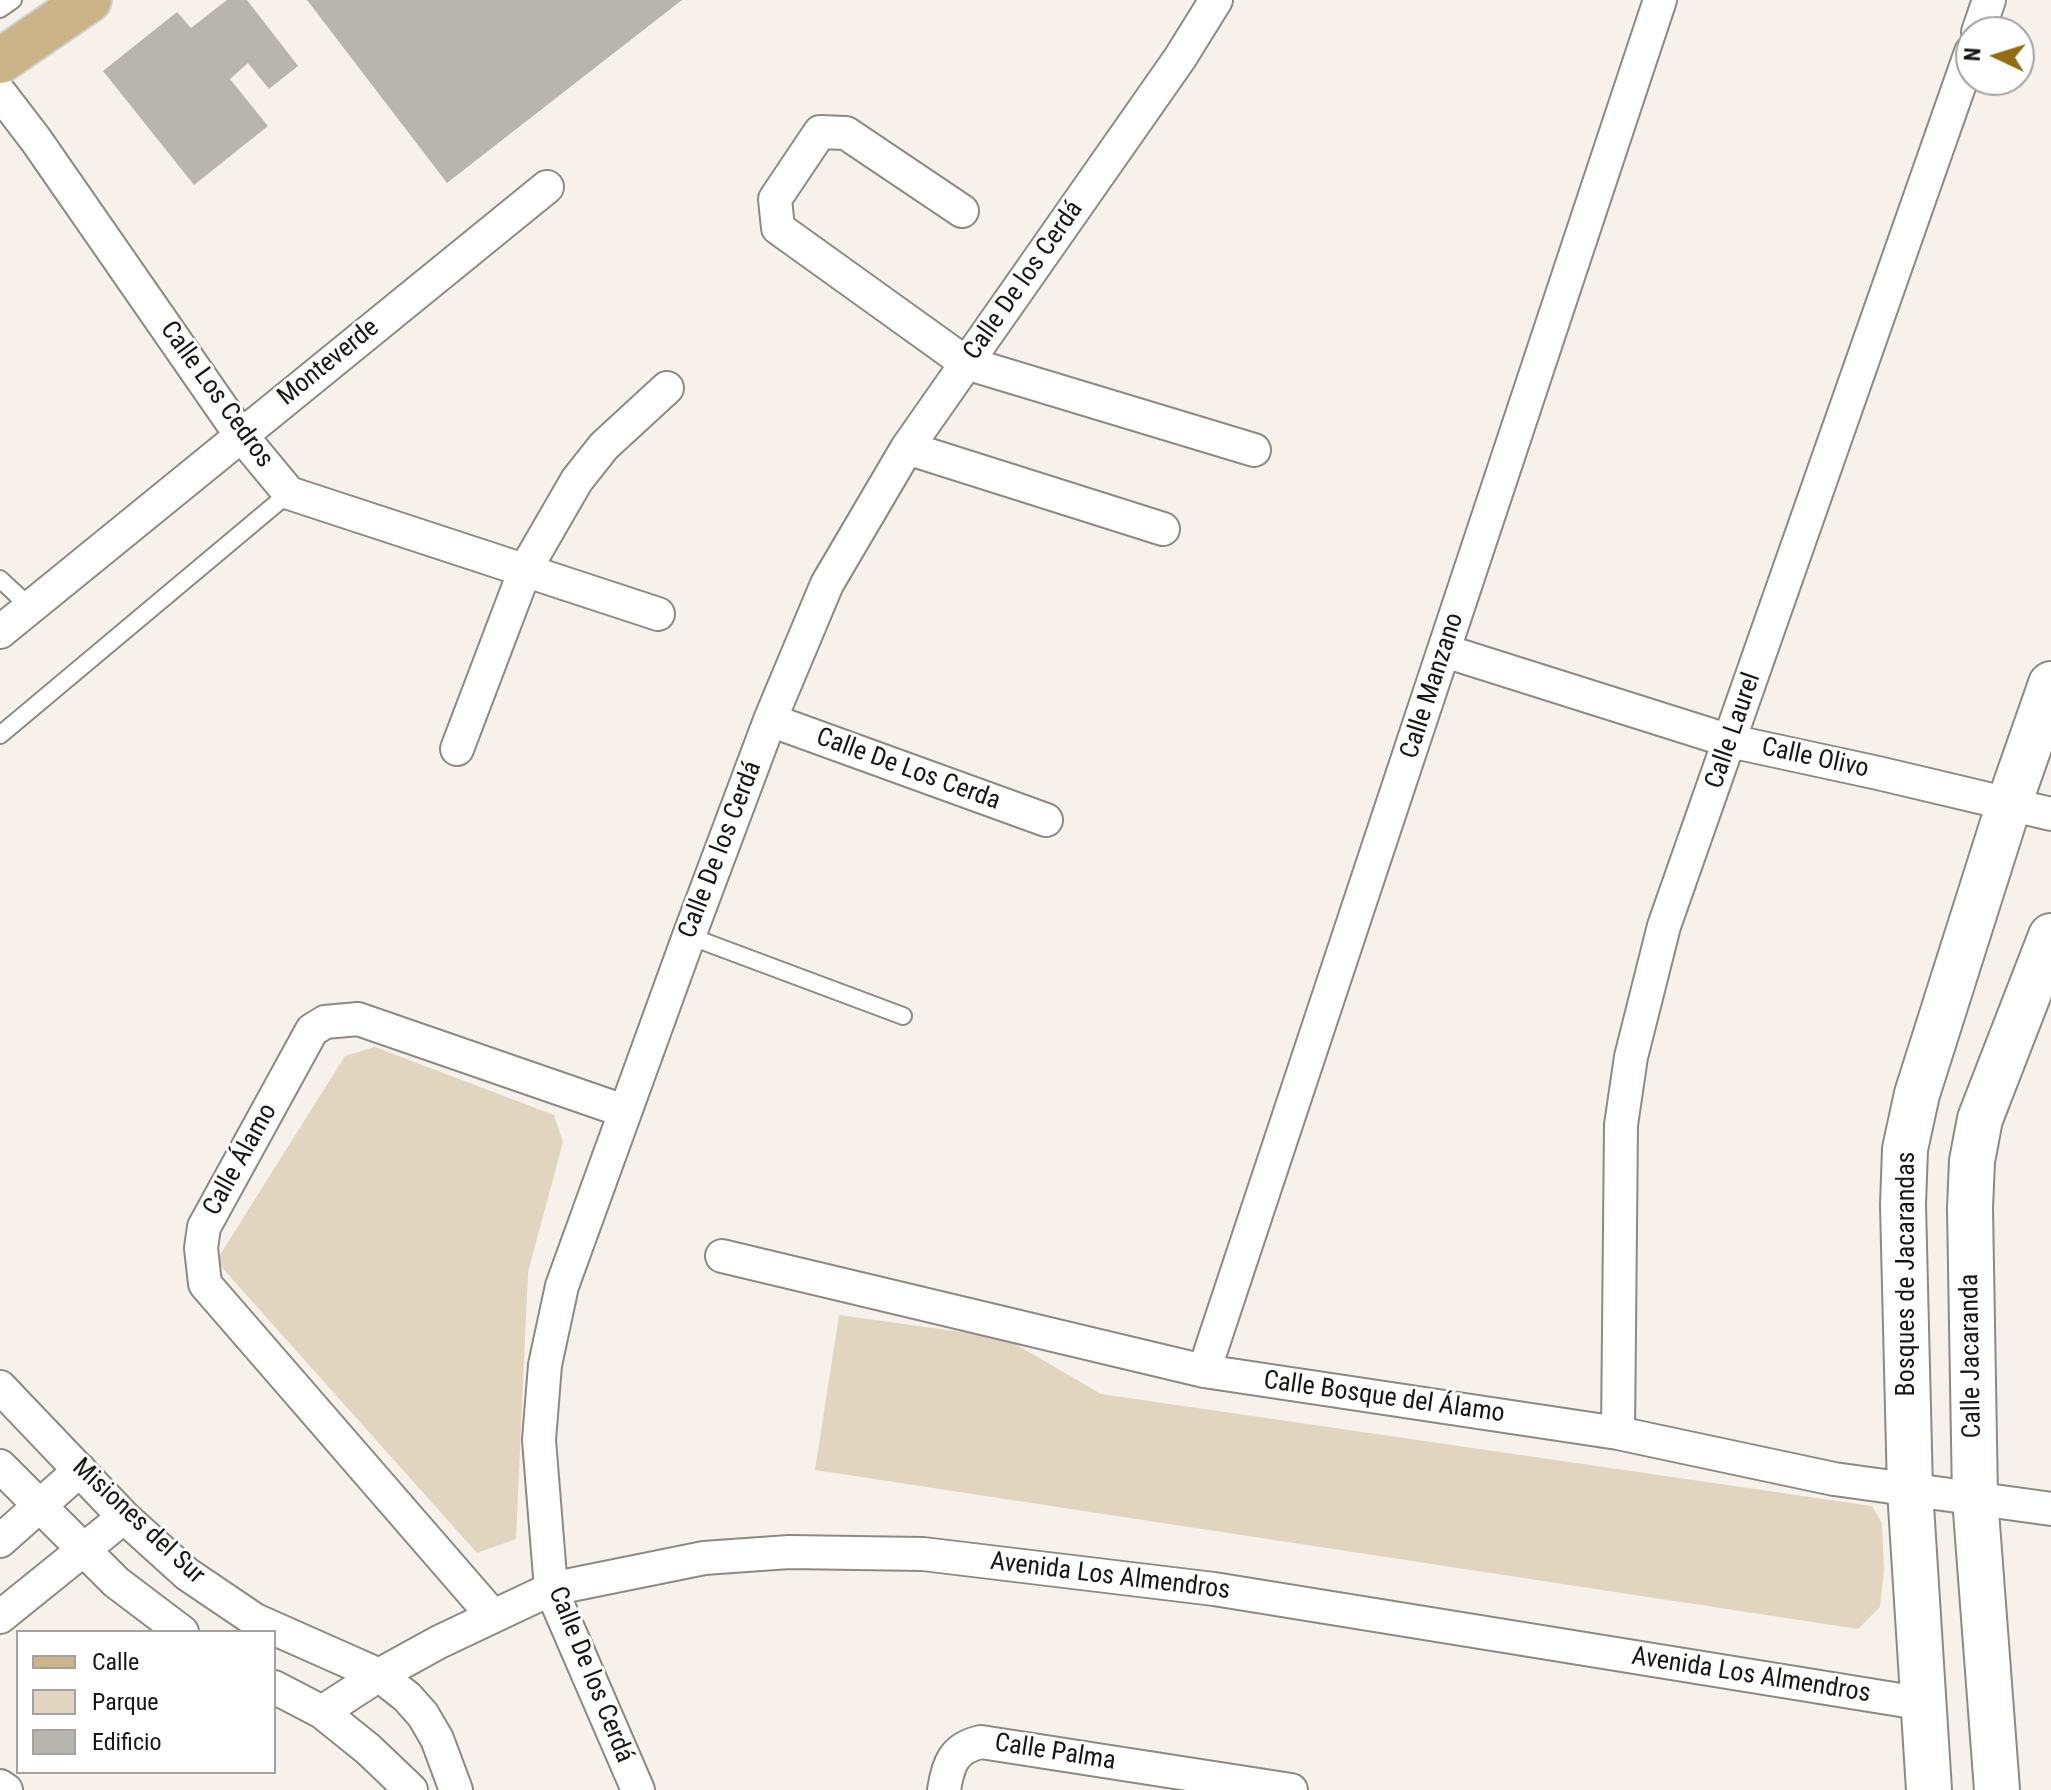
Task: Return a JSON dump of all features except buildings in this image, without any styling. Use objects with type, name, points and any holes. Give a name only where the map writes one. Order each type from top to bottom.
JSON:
[{"type":"main road","points":[[0,61],[89,0]]},
{"type":"street","name":"Calle De los Cerdá","points":[[638,1790],[551,1589],[539,1440],[545,1365],[562,1286],[770,720],[827,584],[907,448],[1171,71],[1216,0]]},
{"type":"street","name":"Calle Manzano","points":[[1204,1371],[1660,0]]},
{"type":"street","name":"Calle Los Cedros","points":[[0,93],[240,434],[289,493],[658,614]]},
{"type":"street","name":"Calle Laurel","points":[[1618,1433],[1621,1125],[1631,1057],[1664,926],[1956,96]]},
{"type":"street","points":[[962,211],[846,133],[833,132],[820,132],[775,199],[778,228],[966,363],[1254,450]]},
{"type":"street","name":"Monteverde","points":[[0,632],[547,187]]},
{"type":"street","points":[[457,749],[525,570],[586,469],[604,446],[667,388]]},
{"type":"street","points":[[907,448],[1163,529]]},
{"type":"street","name":"Calle Olivo","points":[[1445,651],[1730,741],[2051,814]]},
{"type":"street","name":"Bosques de Jacarandas","points":[[1929,1790],[1910,1490],[1903,1205],[1905,1149],[1917,1094],[2009,804],[2051,684]]},
{"type":"street","name":"Calle De Los Cerda","points":[[770,720],[1046,820]]},
{"type":"street","name":"Calle Jacaranda","points":[[1997,1790],[1975,1498],[1970,1208],[1972,1161],[1980,1119],[2051,936]]},
{"type":"street","name":"Calle Álamo","points":[[493,1616],[205,1284],[201,1248],[204,1227],[312,1030],[325,1022],[358,1019],[624,1111]]},
{"type":"street","name":"Calle Bosque del Álamo","points":[[722,1256],[1204,1371],[1618,1433],[1834,1479],[2051,1509]]},
{"type":"street","name":"Misiones del Sur","points":[[0,1387],[124,1517],[187,1574],[255,1620],[379,1675],[407,1697],[423,1715],[437,1739],[456,1790]]},
{"type":"street","name":"Misiones del Sur","points":[[0,1466],[116,1582],[179,1630]]},
{"type":"street","points":[[0,1541],[80,1470]]},
{"type":"street","points":[[0,1617],[124,1517]]},
{"type":"street","name":"Avenida Los Almendros","points":[[322,1712],[379,1675],[551,1589],[704,1558],[789,1552],[923,1554],[1214,1589],[1925,1704]]},
{"type":"street","points":[[276,1688],[322,1712],[368,1749],[411,1790]]},
{"type":"street","name":"Calle Palma","points":[[944,1790],[948,1765],[955,1754],[969,1744],[981,1742],[1291,1790]]},
{"type":"street","points":[[0,1786],[6,1790]]},
{"type":"lane","points":[[0,9],[13,0]]},
{"type":"lane","points":[[0,735],[289,493]]},
{"type":"lane","points":[[0,579],[30,607]]},
{"type":"lane","points":[[689,936],[903,1016]]},
{"type":"green space","points":[[375,1047],[554,1115],[563,1142],[528,1272],[516,1539],[477,1553],[216,1261],[345,1056]]},
{"type":"green space","points":[[839,1315],[1005,1338],[1101,1394],[1872,1506],[1882,1523],[1884,1570],[1880,1607],[1858,1629],[815,1470]]}]
